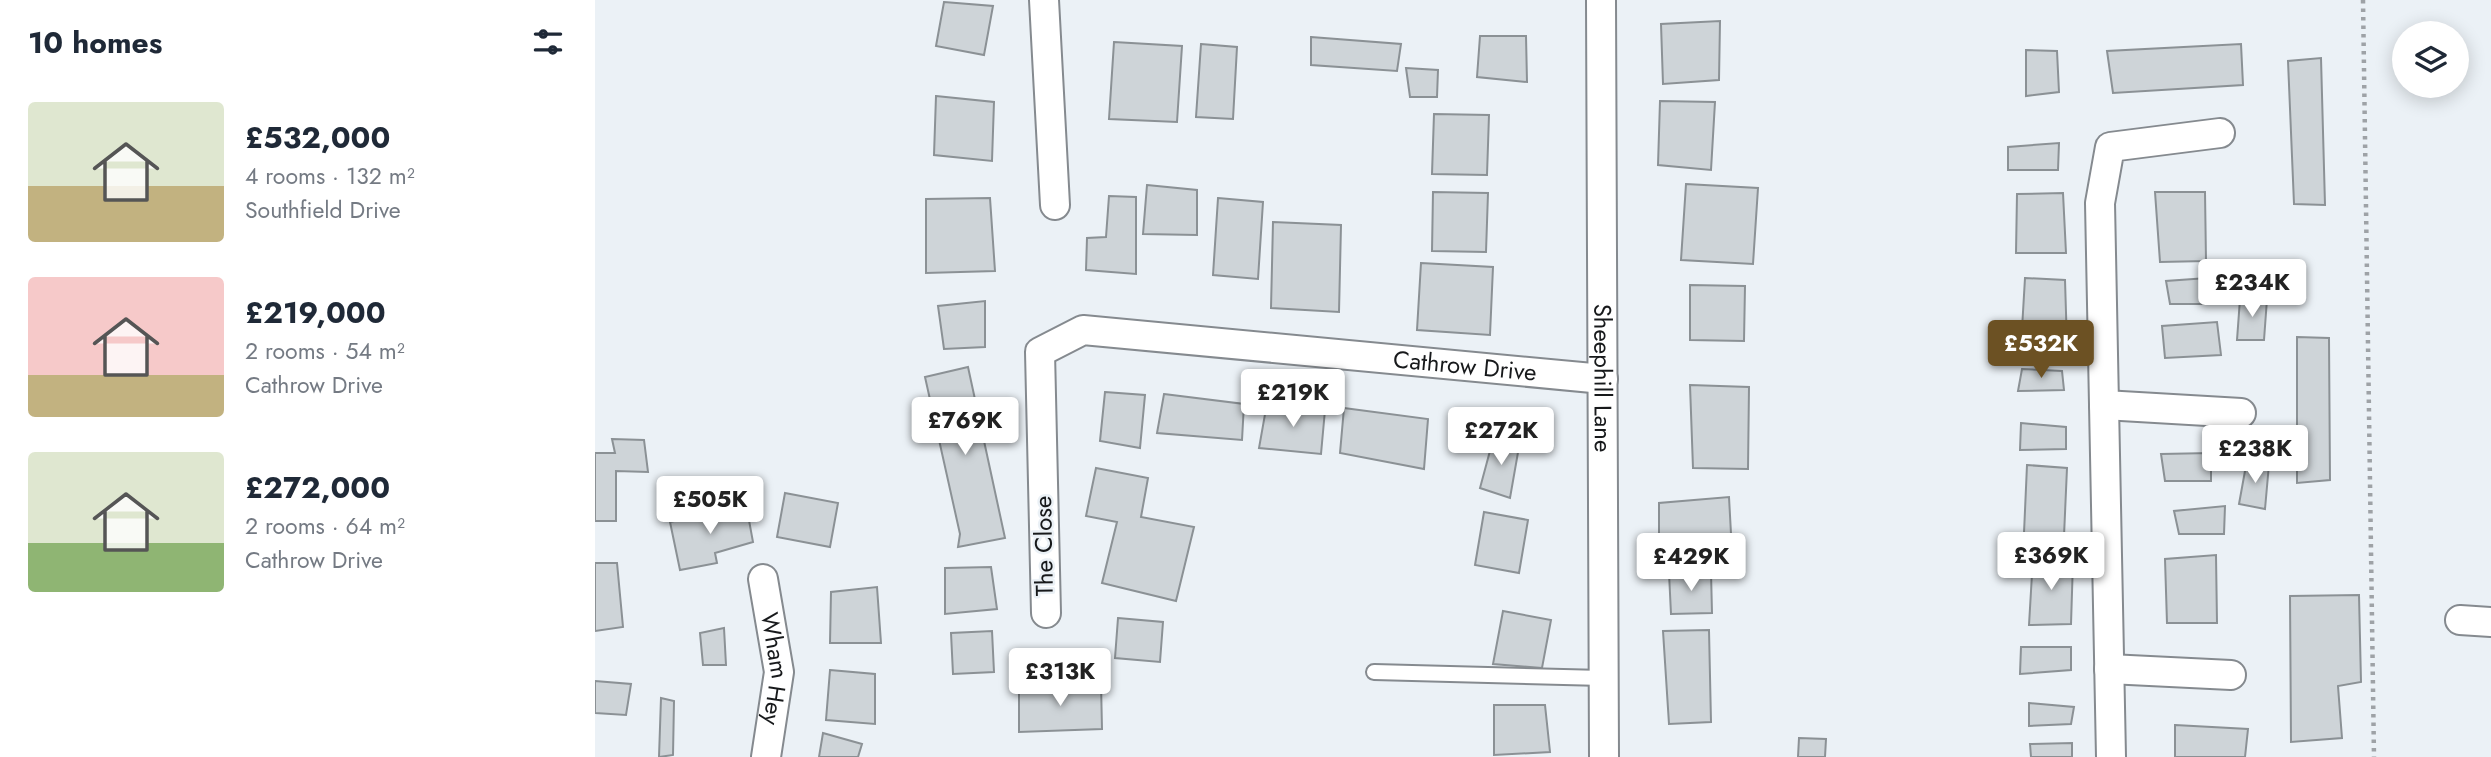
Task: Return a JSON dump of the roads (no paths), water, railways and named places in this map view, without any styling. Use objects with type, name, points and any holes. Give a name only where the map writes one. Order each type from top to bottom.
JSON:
[{"type":"street","points":[[1044,0],[1055,205]]},
{"type":"street","name":"Sheephill Lane","points":[[1601,0],[1604,757]]},
{"type":"street","points":[[2111,757],[2100,203],[2111,147],[2220,133]]},
{"type":"street","name":"Cathrow Drive","points":[[1040,352],[1083,330],[1603,379]]},
{"type":"street","name":"The Close","points":[[1040,352],[1046,613]]},
{"type":"street","points":[[2104,405],[2241,413]]},
{"type":"street","name":"Wham Hey","points":[[763,579],[779,672],[766,757]]},
{"type":"street","points":[[2460,620],[2491,622]]},
{"type":"street","points":[[2109,670],[2231,675]]},
{"type":"lane","points":[[1374,672],[1603,678]]}]
